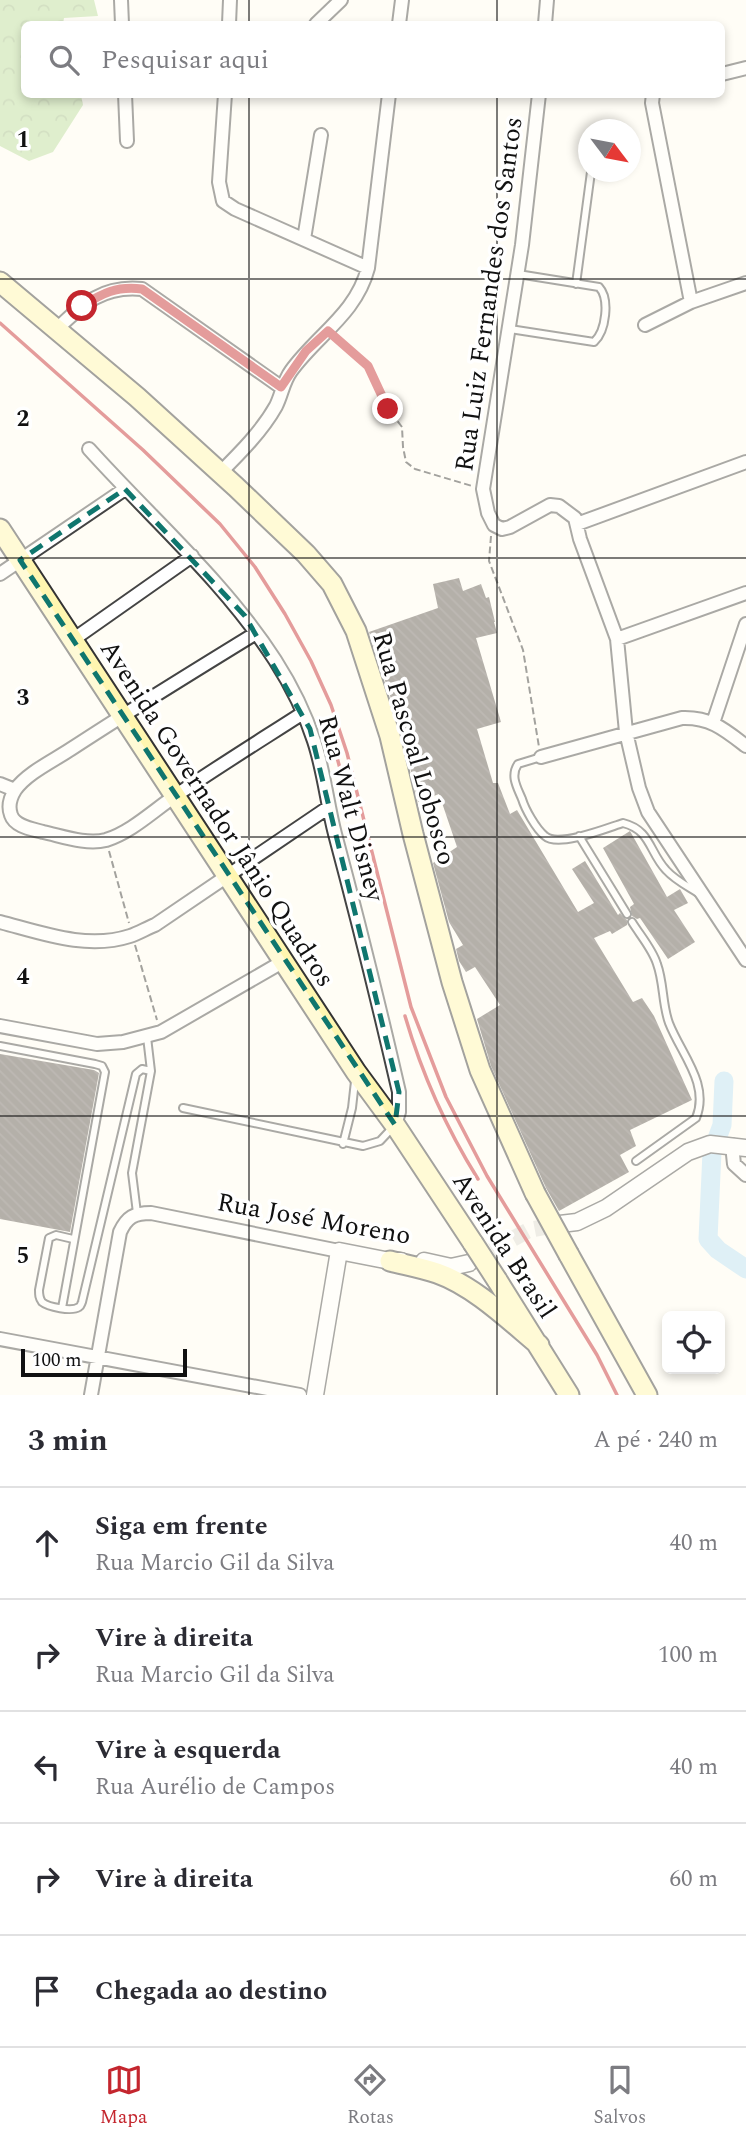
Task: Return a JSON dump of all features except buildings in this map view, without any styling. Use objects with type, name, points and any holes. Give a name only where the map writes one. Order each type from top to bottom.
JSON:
[{"type":"main road","name":"Rua Pascoal Lobosco","points":[[0,282],[137,397],[320,568],[332,584],[356,631],[390,736],[452,982],[489,1093],[535,1193],[647,1395]]},
{"type":"main road","name":"Avenida Governador Jânio Quadros","points":[[0,529],[356,1072],[395,1125]]},
{"type":"main road","name":"Avenida Brasil","points":[[395,1125],[471,1253],[497,1280],[569,1395]]},
{"type":"main road","points":[[390,1261],[439,1274],[453,1281],[497,1310],[539,1345]]},
{"type":"street","points":[[121,0],[122,21]]},
{"type":"street","points":[[229,21],[230,0]]},
{"type":"street","points":[[319,21],[341,0]]},
{"type":"street","points":[[399,21],[402,0]]},
{"type":"street","points":[[545,21],[547,0]]},
{"type":"street","points":[[725,73],[746,68]]},
{"type":"street","points":[[125,98],[127,141]]},
{"type":"street","points":[[226,98],[219,182],[223,201],[368,268]]},
{"type":"street","points":[[220,473],[263,425],[275,406],[281,387],[306,351],[328,331],[355,300],[363,286],[368,268],[389,98]]},
{"type":"street","name":"Rua Luiz Fernandes dos Santos","points":[[484,495],[518,274],[538,98]]},
{"type":"street","points":[[653,98],[691,302]]},
{"type":"street","points":[[304,239],[321,135]]},
{"type":"street","points":[[645,325],[691,302],[746,283]]},
{"type":"street","points":[[57,329],[82,306],[99,295],[112,289],[142,289],[281,387]]},
{"type":"street","name":"Rua Walt Disney","points":[[89,449],[192,556],[245,617],[276,661],[303,713],[314,742],[399,1092],[399,1112],[395,1125]]},
{"type":"street","points":[[577,524],[746,461]]},
{"type":"street","points":[[0,574],[125,489]]},
{"type":"street","points":[[484,495],[494,525],[502,529],[551,505],[559,506],[575,518],[580,539],[617,639],[626,732],[639,788],[648,812],[746,960]]},
{"type":"street","points":[[74,639],[192,556]]},
{"type":"street","points":[[617,639],[746,593]]},
{"type":"street","points":[[713,723],[746,624]]},
{"type":"street","points":[[13,820],[9,812],[10,801],[15,790],[30,777],[121,716],[256,633]]},
{"type":"street","points":[[0,815],[28,828],[94,842],[117,835],[303,713]]},
{"type":"street","points":[[541,757],[682,718],[699,718],[713,723],[746,746]]},
{"type":"street","points":[[0,784],[15,790]]},
{"type":"street","points":[[0,922],[67,939],[117,939],[132,936],[155,925],[330,807]]},
{"type":"street","points":[[0,1026],[97,1044],[147,1037],[161,1032],[284,961]]},
{"type":"street","points":[[560,1224],[590,1217],[688,1152],[729,1145],[734,1164],[746,1175]]},
{"type":"street","points":[[91,1395],[120,1232],[124,1223],[144,1213]]},
{"type":"street","name":"Rua José Moreno","points":[[144,1213],[390,1261],[426,1262],[451,1267],[471,1253]]},
{"type":"street","points":[[315,1395],[339,1251]]},
{"type":"street","points":[[0,1339],[300,1395]]},
{"type":"lane","points":[[576,284],[590,182]]},
{"type":"lane","points":[[510,329],[594,342],[601,331],[606,302],[605,293],[599,287],[518,274]]},
{"type":"lane","points":[[541,757],[518,764],[514,777],[525,808],[545,836],[558,840],[623,823],[634,826],[642,831],[664,869],[702,895]]},
{"type":"lane","points":[[579,836],[627,914]]},
{"type":"lane","points":[[632,922],[657,962],[666,1015],[698,1083],[701,1097],[696,1118],[636,1161]]},
{"type":"lane","points":[[144,1213],[132,1173],[151,1071],[147,1037]]},
{"type":"lane","points":[[0,1046],[95,1064],[102,1066],[105,1072],[62,1308]]},
{"type":"lane","points":[[73,1239],[56,1235],[49,1238],[39,1290],[39,1297],[44,1304],[62,1308],[80,1307],[136,1074],[142,1069],[151,1071]]},
{"type":"lane","points":[[343,1144],[352,1108],[356,1072]]},
{"type":"lane","points":[[183,1108],[343,1144],[363,1146],[373,1144],[386,1136],[395,1125]]},
{"type":"lane","points":[[119,1150],[135,1152]]},
{"type":"path","points":[[328,331],[368,366],[388,409],[402,427],[406,462],[415,469],[484,495]]},
{"type":"path","points":[[494,525],[489,561],[523,650],[541,757]]},
{"type":"highlighted area","points":[[125,489],[245,616],[310,729],[399,1092],[395,1125],[20,560]]},
{"type":"green space","points":[[0,0],[94,0],[98,16],[64,18],[64,21],[21,21],[21,98],[82,98],[83,105],[53,152],[29,161],[0,146]]},
{"type":"waterway","points":[[724,1081],[722,1125],[712,1152],[708,1239],[718,1250],[746,1269]]},
{"type":"tunnel","points":[[471,1262],[529,1230],[560,1224]]},
{"type":"railway","points":[[0,323],[143,450],[220,524],[255,567],[285,614],[331,705],[347,753],[411,1007],[446,1097],[487,1176],[597,1355],[617,1395]]},
{"type":"railway","points":[[330,732],[344,783]]},
{"type":"railway","points":[[405,1016],[436,1100],[478,1179]]},
{"type":"route","points":[[82,306],[112,289],[142,289],[281,387],[306,351],[328,331],[368,366],[388,409]]}]
